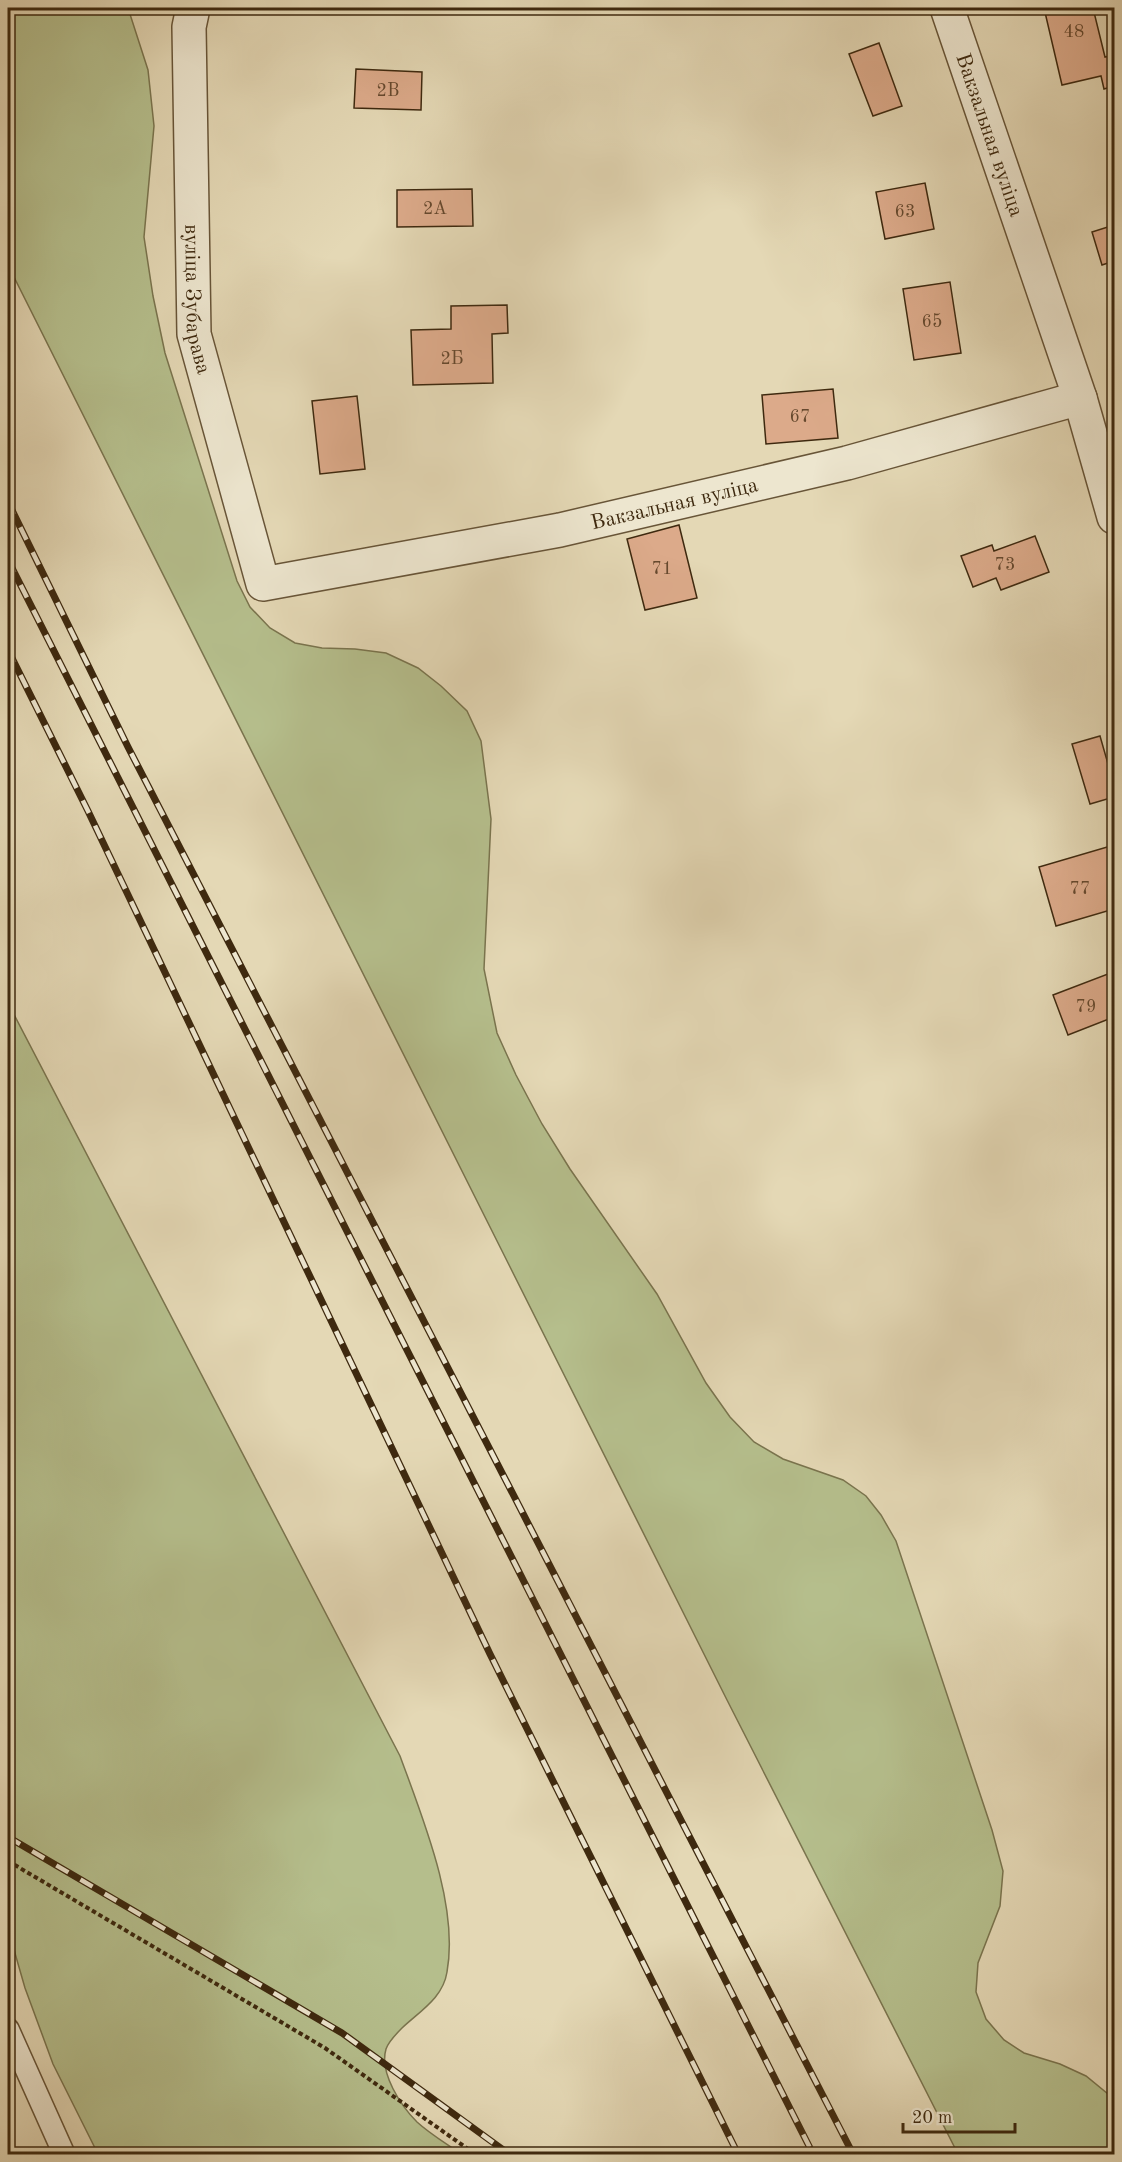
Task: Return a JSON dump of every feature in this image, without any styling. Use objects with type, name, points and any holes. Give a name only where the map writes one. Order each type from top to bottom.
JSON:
[{"type":"street","name":"вуліца Зубарава","points":[[193,8],[189,27],[194,334],[263,584]]},
{"type":"street","name":"Вакзальная вуліца","points":[[946,8],[1080,398],[1114,517]]},
{"type":"street","name":"Вакзальная вуліца","points":[[263,584],[560,530],[847,463],[1080,398]]},
{"type":"lane","points":[[8,2029],[64,2154]]},
{"type":"path","points":[[8,1861],[325,2048],[475,2154]]},
{"type":"green space","points":[[8,8],[128,8],[148,70],[154,126],[144,237],[153,296],[165,353],[237,581],[250,607],[270,628],[295,643],[322,648],[386,653],[418,668],[467,711],[481,741],[491,819],[484,969],[497,1033],[542,1124],[570,1169],[657,1294],[706,1383],[730,1417],[754,1442],[783,1459],[843,1480],[866,1496],[881,1515],[896,1541],[992,1830],[1003,1871],[1000,1906],[978,1963],[976,1992],[986,2019],[1004,2040],[1024,2053],[1060,2064],[1086,2076],[1108,2094],[1114,2102],[1114,2154],[958,2154],[727,1700],[8,265]]},
{"type":"green space","points":[[8,1003],[400,1756],[437,1863],[448,1919],[449,1946],[447,1972],[441,1989],[436,1997],[402,2028],[389,2044],[386,2049],[386,2068],[398,2098],[417,2122],[461,2154],[98,2154],[53,2064],[25,1988],[8,1929]]},
{"type":"building","points":[[1044,8],[1093,8],[1105,57],[1114,55],[1114,86],[1104,89],[1101,76],[1062,85]]},
{"type":"building","points":[[879,43],[902,106],[873,116],[849,54]]},
{"type":"building","points":[[356,69],[422,72],[421,110],[354,108]]},
{"type":"building","points":[[925,183],[934,229],[885,239],[876,192]]},
{"type":"building","points":[[472,189],[473,226],[397,227],[397,190]]},
{"type":"building","points":[[1114,225],[1114,261],[1102,265],[1092,232]]},
{"type":"building","points":[[950,282],[961,353],[914,360],[903,289]]},
{"type":"building","points":[[507,305],[508,333],[492,334],[493,383],[413,385],[411,330],[451,329],[451,306]]},
{"type":"building","points":[[833,389],[838,438],[766,444],[762,395]]},
{"type":"building","points":[[357,396],[365,469],[320,474],[312,401]]},
{"type":"building","points":[[679,525],[697,598],[645,610],[627,539]]},
{"type":"building","points":[[1035,536],[1049,572],[1001,590],[996,578],[973,587],[961,556],[992,545],[994,551]]},
{"type":"building","points":[[1100,736],[1114,785],[1114,797],[1090,804],[1072,744]]},
{"type":"building","points":[[1114,845],[1114,909],[1056,926],[1039,867]]},
{"type":"building","points":[[1113,972],[1114,1017],[1068,1035],[1053,995]]},
{"type":"railway","points":[[8,502],[128,747],[853,2154]]},
{"type":"railway","points":[[8,560],[813,2154]]},
{"type":"railway","points":[[8,650],[88,811],[490,1654],[738,2154]]},
{"type":"railway","points":[[8,1837],[342,2033],[509,2154]]}]
